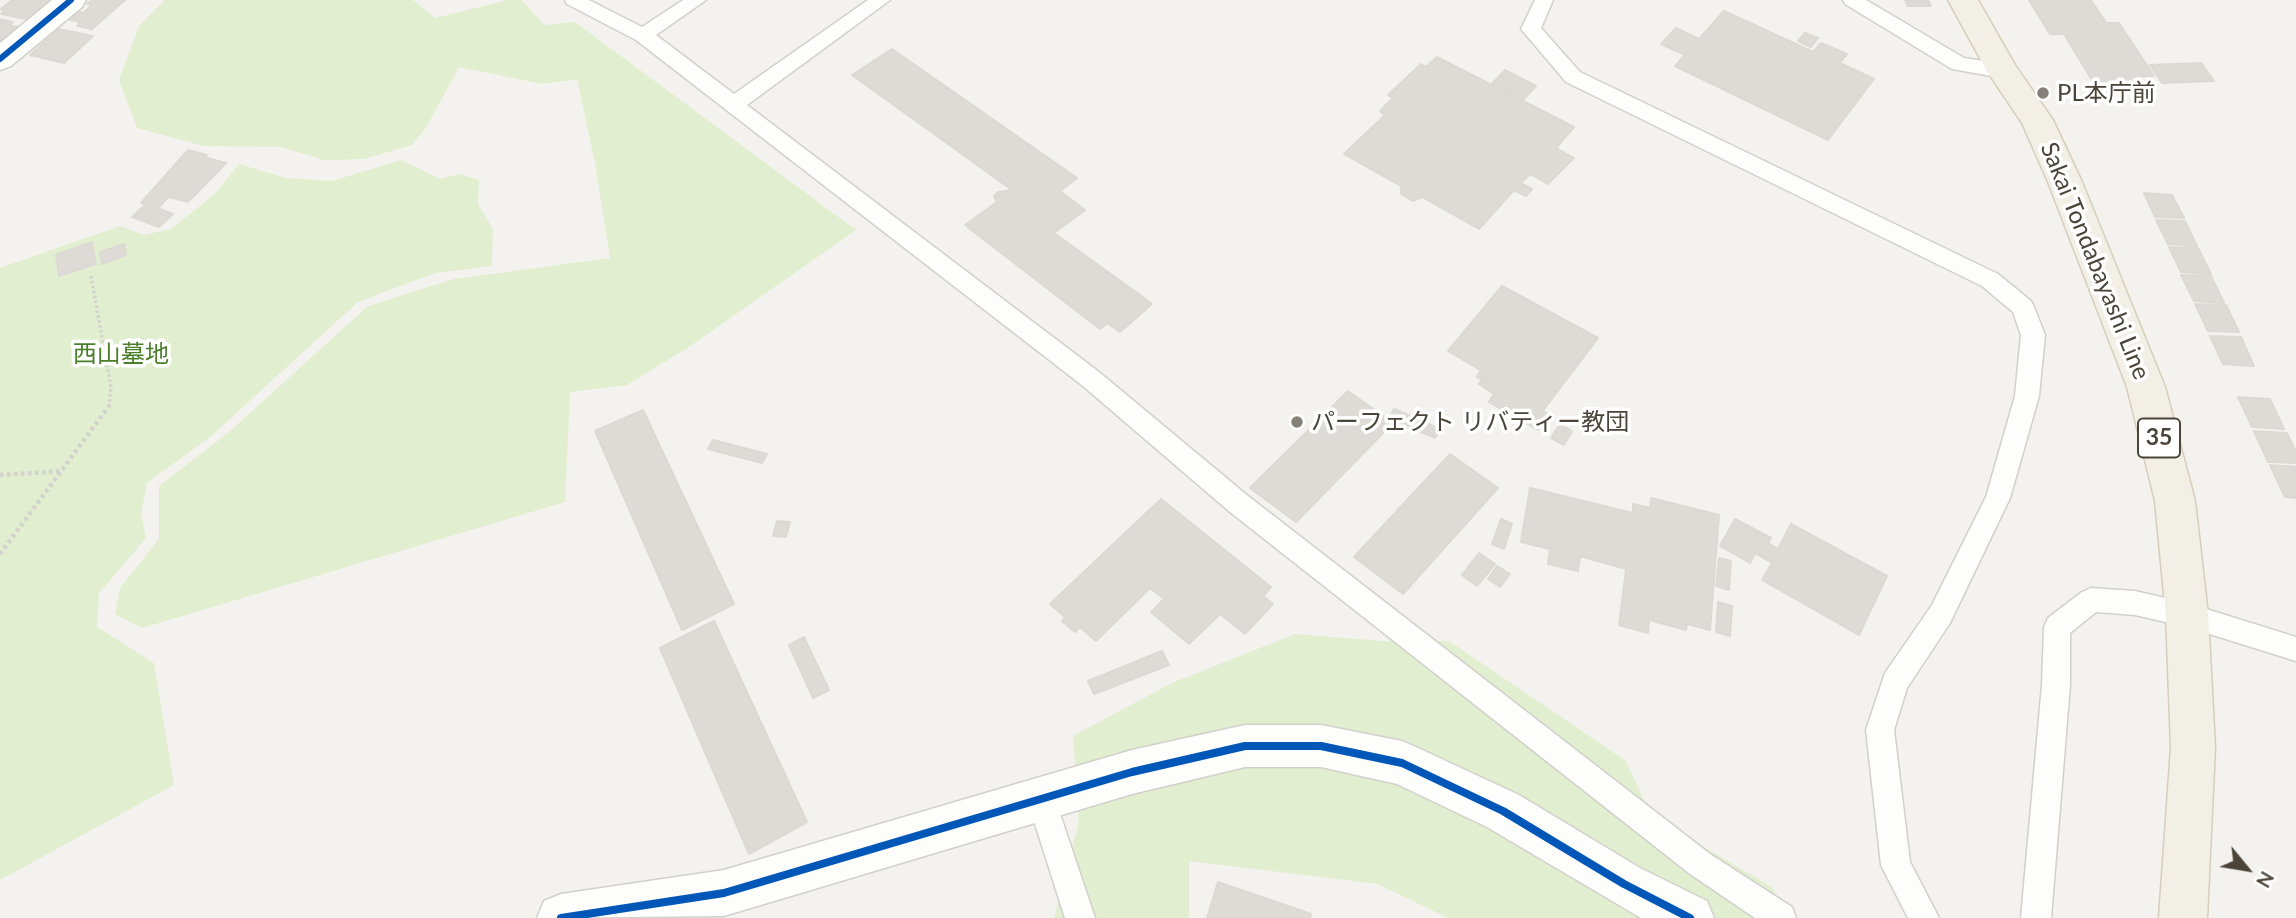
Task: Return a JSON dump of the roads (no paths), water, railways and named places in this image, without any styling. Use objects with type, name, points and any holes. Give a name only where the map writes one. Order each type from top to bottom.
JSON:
[{"type":"main road","name":"Sakai Tondabayashi Line","points":[[1962,0],[2003,71],[2037,120],[2065,182],[2146,387],[2175,501],[2188,615],[2193,747],[2183,918]]},
{"type":"street","points":[[0,60],[71,0]]},
{"type":"street","points":[[561,918],[657,910],[724,893],[1132,772],[1245,746],[1321,746],[1402,763],[1503,811],[1624,884],[1690,918]]},
{"type":"lane","points":[[574,0],[643,35],[734,104],[1090,379],[1239,505],[1700,864],[1781,918]]},
{"type":"lane","points":[[643,35],[697,0]]},
{"type":"lane","points":[[734,104],[881,0]]},
{"type":"lane","points":[[1544,0],[1531,29],[1573,77],[1990,280],[2023,307],[2033,335],[2027,396],[1998,498],[1941,614],[1895,682],[1880,730],[1896,865],[1924,918]]},
{"type":"lane","points":[[1852,0],[1959,64],[2003,71]]},
{"type":"lane","points":[[2036,918],[2056,685],[2057,626],[2091,600],[2135,603],[2188,615],[2296,649]]},
{"type":"lane","points":[[1041,799],[1080,918]]},
{"type":"place","name":"PL本庁前","points":[[2043,93]]},
{"type":"place","name":"パーフェクト リバティー教団","points":[[1297,422]]},
{"type":"park label","name":"西山墓地","points":[[121,354]]}]
